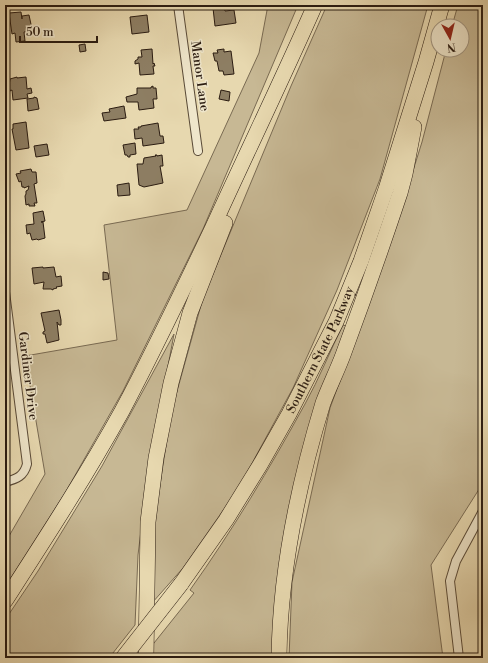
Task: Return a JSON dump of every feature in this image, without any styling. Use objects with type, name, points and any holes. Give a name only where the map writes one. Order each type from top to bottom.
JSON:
[{"type":"highway","points":[[146,658],[148,522],[156,458],[171,383],[190,313],[282,81],[315,5]]},
{"type":"highway","name":"Southern State Parkway","points":[[123,658],[181,584],[226,520],[289,414],[336,322],[374,225],[426,62],[442,5]]},
{"type":"highway","points":[[280,658],[285,578],[294,517],[307,457],[324,401],[342,356],[406,174],[426,62]]},
{"type":"highway","points":[[5,601],[86,474],[122,410],[183,292],[282,81]]},
{"type":"street","name":"Manor Lane","points":[[178,5],[198,151]]},
{"type":"street","name":"Gardiner Drive","points":[[5,292],[27,464],[22,476],[5,482]]},
{"type":"street","points":[[459,658],[450,580],[456,562],[483,511]]},
{"type":"shaded area","points":[[268,5],[298,5],[203,229],[123,391],[65,493],[5,587],[5,543],[45,474],[25,356],[117,340],[104,225],[187,210],[259,53]]},
{"type":"shaded area","points":[[327,5],[428,5],[380,179],[337,290],[293,388],[238,489],[183,568],[152,603],[152,570],[156,511],[171,413],[203,298],[291,86]]},
{"type":"shaded area","points":[[458,5],[483,5],[483,483],[431,565],[443,658],[289,658],[292,582],[330,408],[391,241],[422,142],[444,58],[470,58],[470,18],[454,18]]},
{"type":"shaded area","points":[[343,325],[346,326],[324,386],[274,658],[151,658],[150,648],[194,593],[190,590],[236,522],[278,452],[320,375]]},
{"type":"shaded area","points":[[174,334],[148,473],[138,555],[135,625],[109,658],[5,658],[5,620],[38,571],[102,466]]},
{"type":"building","points":[[210,5],[224,5],[225,11],[234,10],[236,23],[215,26],[213,8],[211,8]]},
{"type":"building","points":[[21,12],[22,19],[22,16],[29,15],[32,29],[31,31],[24,32],[25,41],[16,42],[15,33],[12,34],[9,13]]},
{"type":"building","points":[[147,15],[149,32],[132,34],[130,17]]},
{"type":"building","points":[[85,44],[86,51],[80,52],[79,45]]},
{"type":"building","points":[[152,49],[153,64],[154,63],[155,66],[153,66],[154,74],[140,75],[139,63],[135,64],[135,61],[138,57],[142,57],[141,50]]},
{"type":"building","points":[[224,49],[224,52],[231,51],[234,74],[224,75],[223,71],[219,71],[217,61],[215,61],[213,53],[218,53],[217,50]]},
{"type":"building","points":[[26,77],[27,89],[31,88],[32,93],[27,94],[28,98],[13,100],[12,90],[10,91],[9,86],[10,79]]},
{"type":"building","points":[[153,86],[153,88],[156,88],[157,99],[153,99],[154,108],[139,110],[138,102],[127,102],[126,97],[137,94],[137,88],[151,88]]},
{"type":"building","points":[[221,90],[230,92],[229,101],[219,99]]},
{"type":"building","points":[[34,97],[37,98],[39,109],[28,111],[27,99]]},
{"type":"building","points":[[124,106],[126,118],[104,121],[102,113],[110,112],[109,109]]},
{"type":"building","points":[[26,122],[29,148],[16,150],[12,129],[13,124]]},
{"type":"building","points":[[158,123],[160,136],[163,136],[164,143],[143,146],[142,138],[135,139],[134,129],[139,129],[138,127],[141,126]]},
{"type":"building","points":[[135,143],[136,154],[128,157],[125,155],[123,145]]},
{"type":"building","points":[[47,144],[49,155],[36,157],[34,146]]},
{"type":"building","points":[[155,155],[162,155],[163,166],[160,166],[163,183],[144,187],[139,185],[137,164],[143,164],[144,158],[156,156]]},
{"type":"building","points":[[31,169],[32,172],[36,172],[37,183],[34,184],[37,203],[34,203],[35,206],[29,206],[29,204],[26,205],[25,196],[29,186],[24,188],[22,187],[21,181],[19,182],[16,174],[21,173],[20,171]]},
{"type":"building","points":[[129,183],[130,195],[118,196],[117,185]]},
{"type":"building","points":[[43,211],[45,221],[41,222],[43,222],[45,238],[32,240],[30,233],[27,234],[26,225],[34,224],[33,213]]},
{"type":"building","points":[[54,267],[56,277],[61,276],[62,286],[56,287],[57,288],[53,290],[43,289],[44,282],[34,284],[32,268]]},
{"type":"building","points":[[103,272],[108,273],[109,279],[103,280]]},
{"type":"building","points":[[59,310],[61,325],[57,322],[59,340],[47,343],[45,334],[43,334],[45,331],[41,313]]}]
